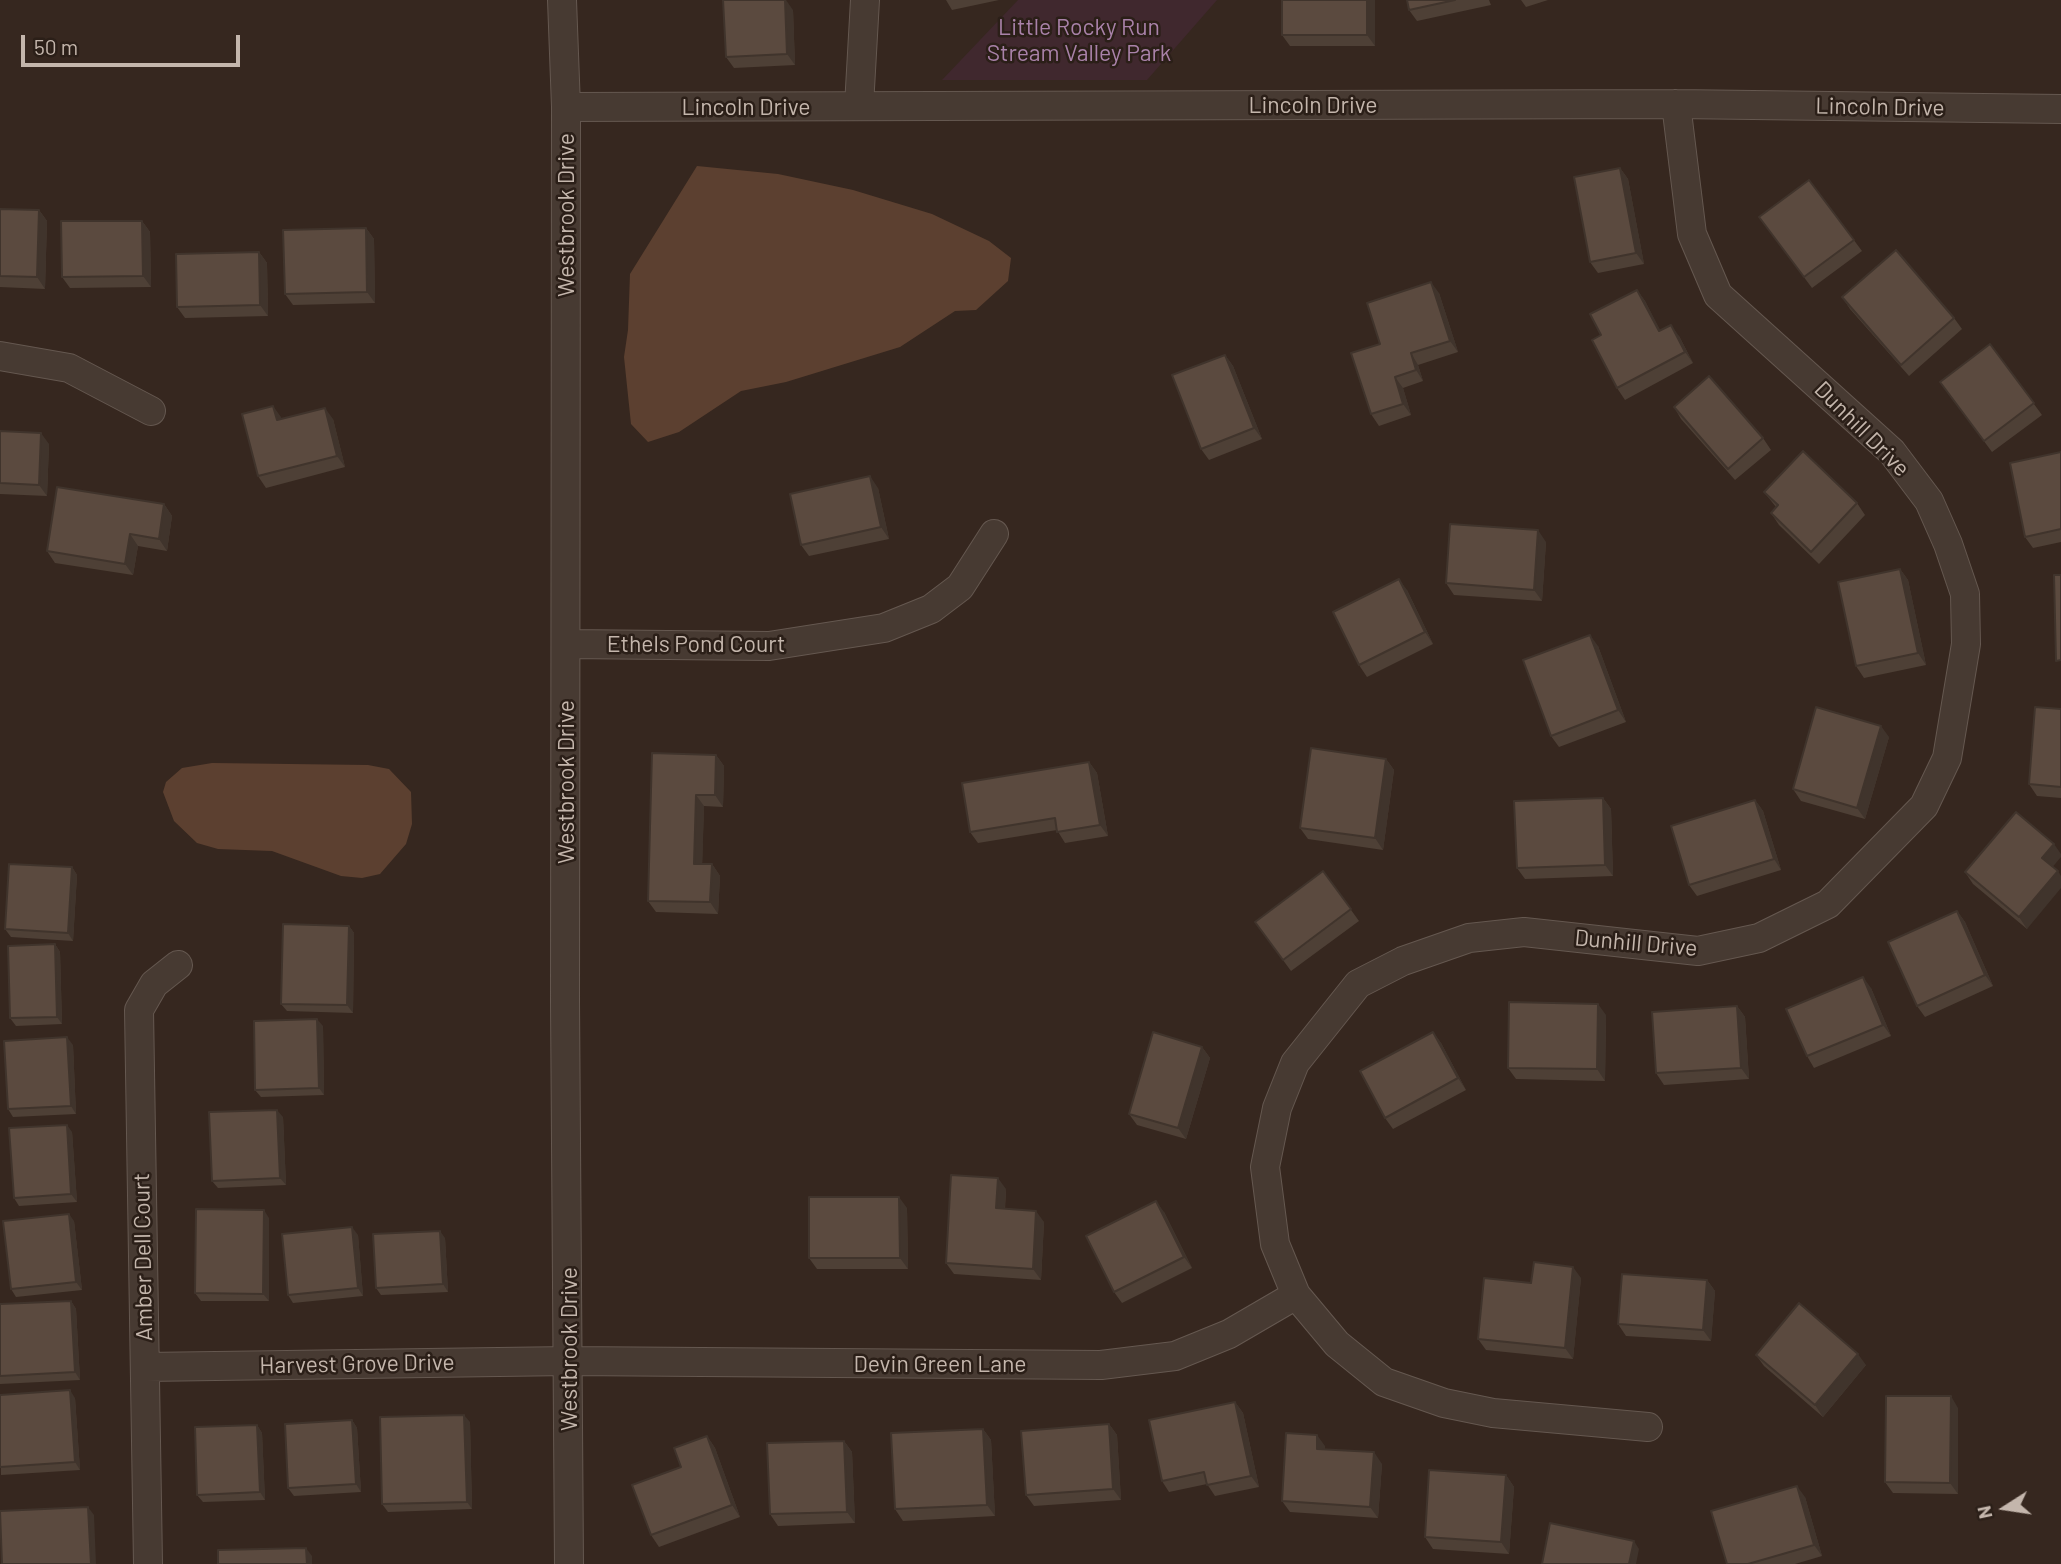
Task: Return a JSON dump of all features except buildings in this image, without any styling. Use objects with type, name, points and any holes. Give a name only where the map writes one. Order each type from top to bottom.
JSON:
[{"type":"street","name":"Westbrook Drive","points":[[562,0],[566,107],[565,1002],[569,1564]]},
{"type":"street","points":[[859,106],[865,0]]},
{"type":"street","name":"Lincoln Drive","points":[[566,107],[1676,104],[2061,109]]},
{"type":"street","name":"Dunhill Drive","points":[[1648,1427],[1493,1413],[1444,1403],[1384,1382],[1337,1344],[1296,1295],[1275,1244],[1265,1167],[1277,1108],[1295,1063],[1358,984],[1403,961],[1469,938],[1510,933],[1524,932],[1698,951],[1759,938],[1828,904],[1924,806],[1947,758],[1966,644],[1965,594],[1948,544],[1929,501],[1892,452],[1718,295],[1692,234],[1676,104]]},
{"type":"street","points":[[0,356],[69,368],[151,411]]},
{"type":"street","name":"Ethels Pond Court","points":[[567,644],[769,646],[884,628],[931,609],[960,587],[994,534]]},
{"type":"street","name":"Amber Dell Court","points":[[148,1564],[139,1010],[154,984],[178,965]]},
{"type":"street","name":"Devin Green Lane","points":[[569,1361],[1101,1365],[1175,1356],[1229,1334],[1296,1295]]},
{"type":"street","name":"Harvest Grove Drive","points":[[145,1367],[569,1361]]},
{"type":"green space","name":"Little Rocky Run Stream Valley Park","points":[[1018,0],[1217,0],[1147,80],[942,80]]},
{"type":"shaded area","points":[[697,166],[778,174],[853,190],[932,214],[989,241],[1011,258],[1008,281],[976,310],[955,311],[900,347],[786,382],[741,391],[679,432],[648,442],[631,424],[624,357],[630,274]]},
{"type":"shaded area","points":[[212,763],[368,765],[389,769],[411,792],[412,824],[406,844],[380,874],[362,878],[341,876],[272,851],[218,849],[197,843],[174,821],[163,792],[166,782],[182,768]]}]
